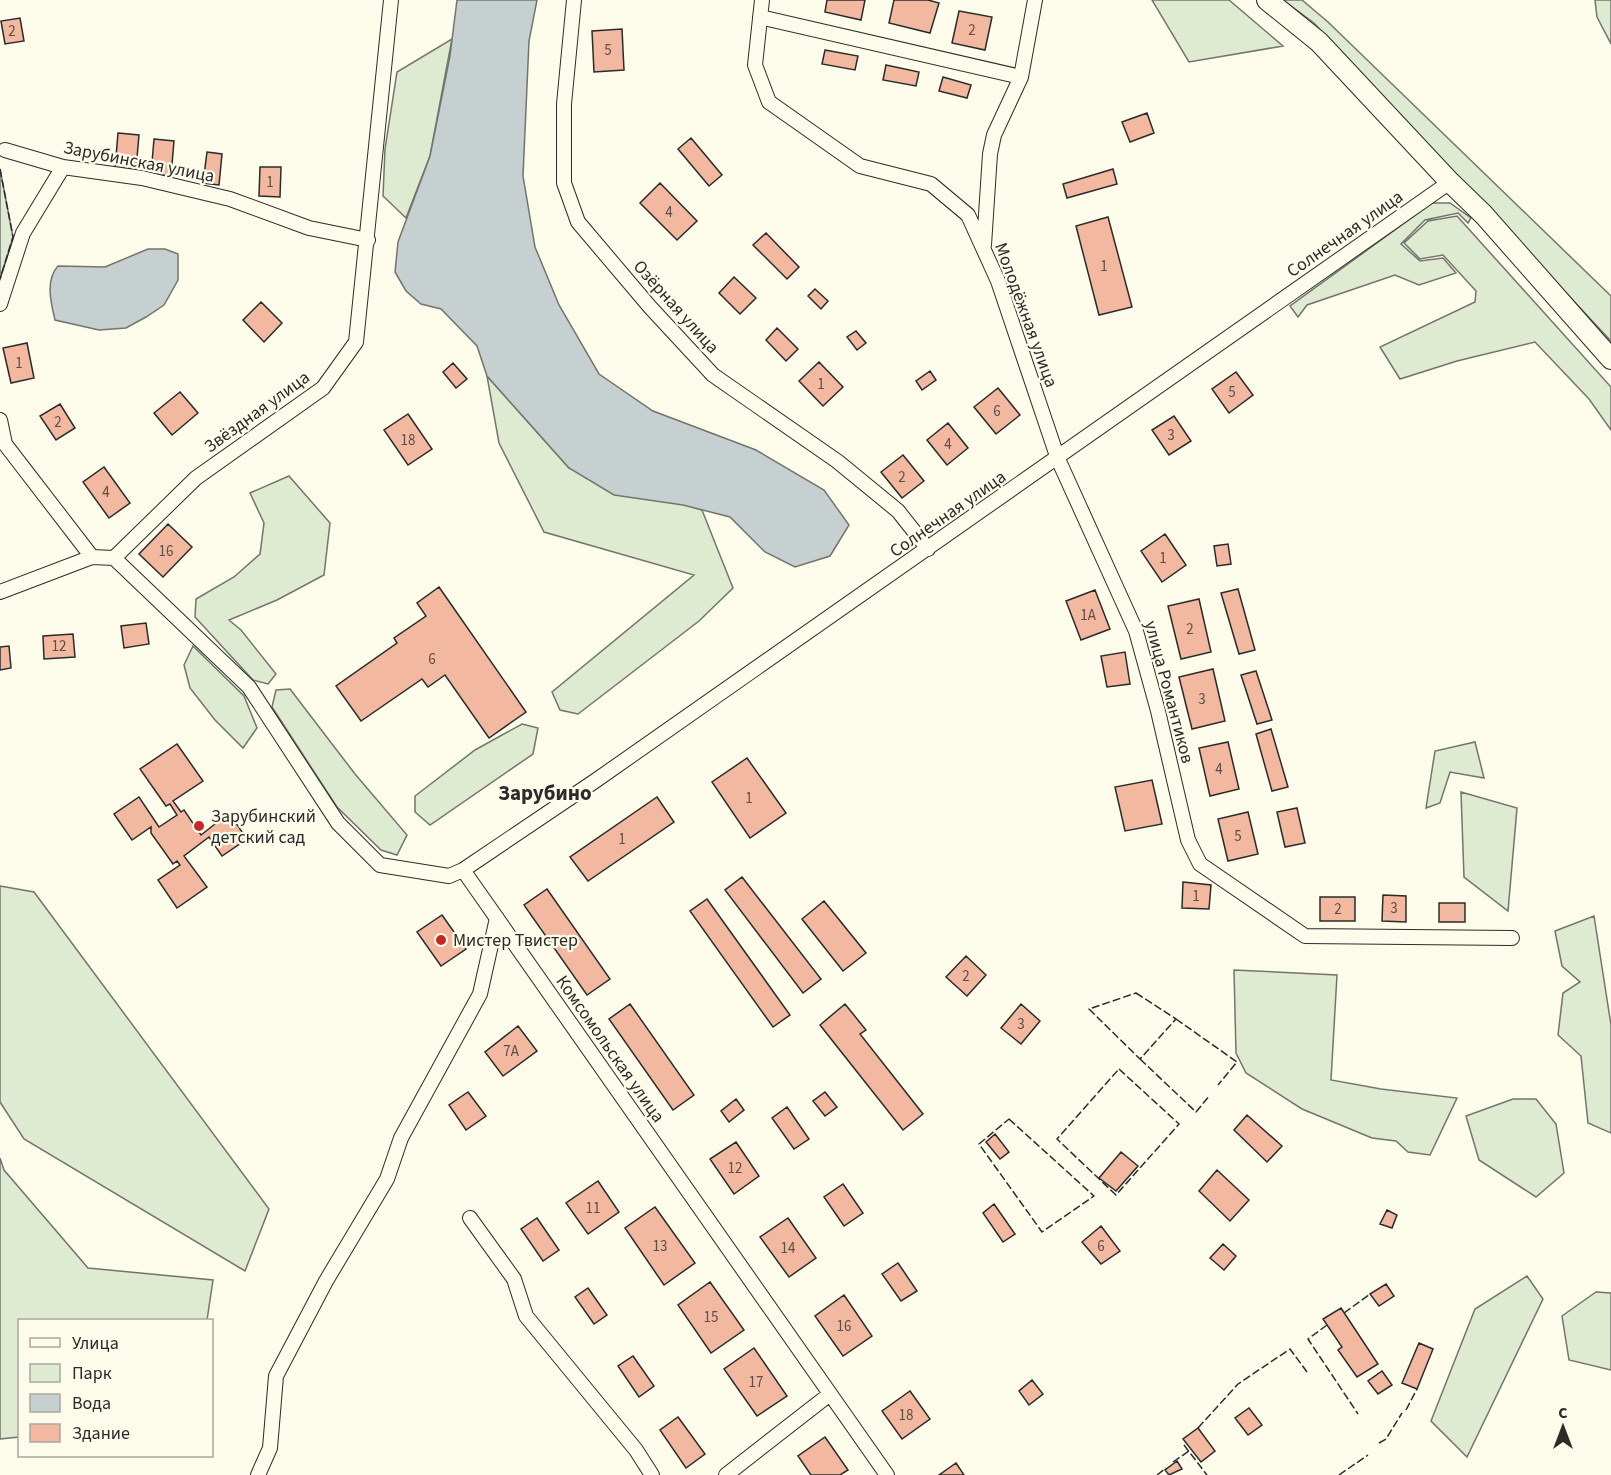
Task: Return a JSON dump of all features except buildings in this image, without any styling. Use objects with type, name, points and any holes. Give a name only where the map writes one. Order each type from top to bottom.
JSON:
[{"type":"main road","points":[[1267,0],[1318,42],[1450,183],[1484,215],[1611,359]]},
{"type":"street","name":"Звёздная улица","points":[[114,558],[196,478],[323,388],[356,342],[391,0]]},
{"type":"street","name":"Озёрная улица","points":[[574,0],[564,104],[564,183],[578,222],[650,307],[713,375],[837,461],[872,489],[898,511],[928,549]]},
{"type":"street","name":"Молодёжная улица","points":[[762,0],[755,65],[769,102],[860,166],[931,183],[968,214],[998,280],[1058,459]]},
{"type":"street","points":[[983,248],[990,154],[994,135],[1021,77],[1035,0]]},
{"type":"street","points":[[760,17],[1021,77]]},
{"type":"street","name":"Зарубинская улица","points":[[5,150],[63,167],[142,178],[208,194],[309,228],[368,240]]},
{"type":"street","points":[[0,304],[23,233],[63,167]]},
{"type":"street","name":"Солнечная улица","points":[[463,870],[1058,459],[1450,183]]},
{"type":"street","points":[[0,420],[4,444],[92,557]]},
{"type":"street","name":"улица Романтиков","points":[[1058,459],[1136,631],[1158,711],[1188,840],[1200,864],[1305,936],[1512,938]]},
{"type":"street","points":[[0,592],[92,557],[114,558],[249,687],[338,823],[380,865],[449,876],[463,870]]},
{"type":"street","name":"Комсомольская улица","points":[[463,870],[887,1475]]},
{"type":"street","points":[[258,1475],[270,1448],[276,1376],[326,1281],[387,1179],[402,1138],[480,994],[497,918]]},
{"type":"street","points":[[470,1218],[514,1279],[526,1316],[636,1450],[652,1475]]},
{"type":"street","points":[[726,1475],[831,1394]]},
{"type":"green space","points":[[1152,0],[1229,0],[1283,46],[1189,62]]},
{"type":"green space","points":[[1283,0],[1302,0],[1328,22],[1611,296],[1611,341],[1314,23]]},
{"type":"green space","points":[[1595,0],[1611,0],[1611,44],[1597,17]]},
{"type":"green space","points":[[452,39],[430,156],[406,218],[383,196],[385,149],[397,72]]},
{"type":"green space","points":[[0,169],[13,237],[0,279]]},
{"type":"green space","points":[[1432,203],[1450,203],[1471,218],[1468,223],[1458,213],[1425,220],[1401,244],[1420,261],[1443,258],[1456,273],[1419,285],[1395,275],[1307,305],[1298,317],[1290,306]]},
{"type":"green space","points":[[1457,216],[1611,387],[1611,430],[1589,399],[1535,342],[1457,361],[1400,379],[1380,347],[1475,302],[1476,291],[1443,255],[1420,259],[1404,243],[1428,221]]},
{"type":"green space","points":[[487,376],[569,468],[702,510],[733,588],[699,621],[578,714],[560,710],[552,692],[694,575],[544,532],[499,443]]},
{"type":"green space","points":[[289,476],[330,523],[324,575],[277,600],[229,620],[241,630],[276,674],[268,684],[253,680],[195,617],[196,599],[234,577],[260,554],[264,523],[250,493]]},
{"type":"green space","points":[[193,646],[244,696],[257,728],[243,748],[215,720],[190,688],[184,665]]},
{"type":"green space","points":[[290,689],[355,774],[407,835],[397,855],[381,850],[337,807],[272,707],[276,690]]},
{"type":"green space","points":[[522,724],[538,728],[533,754],[430,825],[415,812],[415,796],[475,750]]},
{"type":"green space","points":[[1475,742],[1484,778],[1450,772],[1440,803],[1426,808],[1435,751]]},
{"type":"green space","points":[[1461,792],[1517,808],[1508,911],[1464,877]]},
{"type":"green space","points":[[0,886],[34,892],[269,1209],[245,1271],[24,1139],[0,1102]]},
{"type":"green space","points":[[1594,916],[1611,1025],[1611,1133],[1588,1123],[1581,1056],[1558,1035],[1563,993],[1580,982],[1562,966],[1555,931]]},
{"type":"green space","points":[[1234,970],[1337,975],[1331,1080],[1381,1089],[1457,1098],[1430,1155],[1408,1152],[1396,1141],[1372,1138],[1302,1109],[1246,1073],[1236,1053]]},
{"type":"green space","points":[[1513,1099],[1536,1099],[1556,1124],[1564,1173],[1536,1197],[1479,1160],[1466,1116]]},
{"type":"green space","points":[[0,1158],[4,1170],[88,1268],[213,1280],[207,1319],[18,1319],[18,1437],[0,1439]]},
{"type":"green space","points":[[1527,1276],[1543,1299],[1467,1457],[1431,1421],[1475,1309]]},
{"type":"green space","points":[[1596,1292],[1611,1293],[1611,1370],[1569,1360],[1562,1316]]},
{"type":"water","points":[[457,0],[537,0],[529,41],[523,176],[535,247],[559,305],[599,374],[653,411],[756,450],[824,490],[849,525],[830,556],[795,567],[765,552],[730,517],[683,505],[614,495],[569,468],[487,376],[477,346],[441,309],[421,304],[406,291],[395,272],[398,242],[430,156],[450,56]]},
{"type":"water","points":[[148,249],[165,249],[178,254],[178,280],[164,305],[126,328],[99,330],[55,320],[50,285],[58,266],[105,267]]},
{"type":"fence","points":[[0,169],[13,237],[0,279]]},
{"type":"fence","points":[[1136,993],[1176,1019],[1140,1059],[1089,1009],[1136,993]]},
{"type":"fence","points":[[1176,1019],[1237,1062],[1218,1085]]},
{"type":"fence","points":[[1140,1059],[1196,1112],[1210,1095]]},
{"type":"fence","points":[[1119,1069],[1179,1124],[1116,1195],[1057,1139],[1119,1069]]},
{"type":"fence","points":[[1009,1119],[1094,1196],[1042,1232],[979,1144],[1009,1119]]},
{"type":"fence","points":[[1344,1313],[1370,1294]]},
{"type":"fence","points":[[1327,1325],[1308,1339],[1358,1414]]},
{"type":"fence","points":[[1198,1428],[1238,1384],[1290,1349],[1307,1372]]},
{"type":"fence","points":[[1406,1410],[1417,1389]]},
{"type":"fence","points":[[1379,1443],[1386,1439],[1402,1413]]},
{"type":"fence","points":[[1184,1445],[1207,1475]]},
{"type":"fence","points":[[1173,1462],[1189,1451]]},
{"type":"fence","points":[[1339,1475],[1368,1455]]},
{"type":"fence","points":[[1157,1475],[1166,1468]]},
{"type":"place","name":"Зарубинский детский сад","points":[[199,826]]},
{"type":"place","name":"Мистер Твистер","points":[[441,940]]},
{"type":"district","name":"Зарубино","points":[[545,793]]}]
